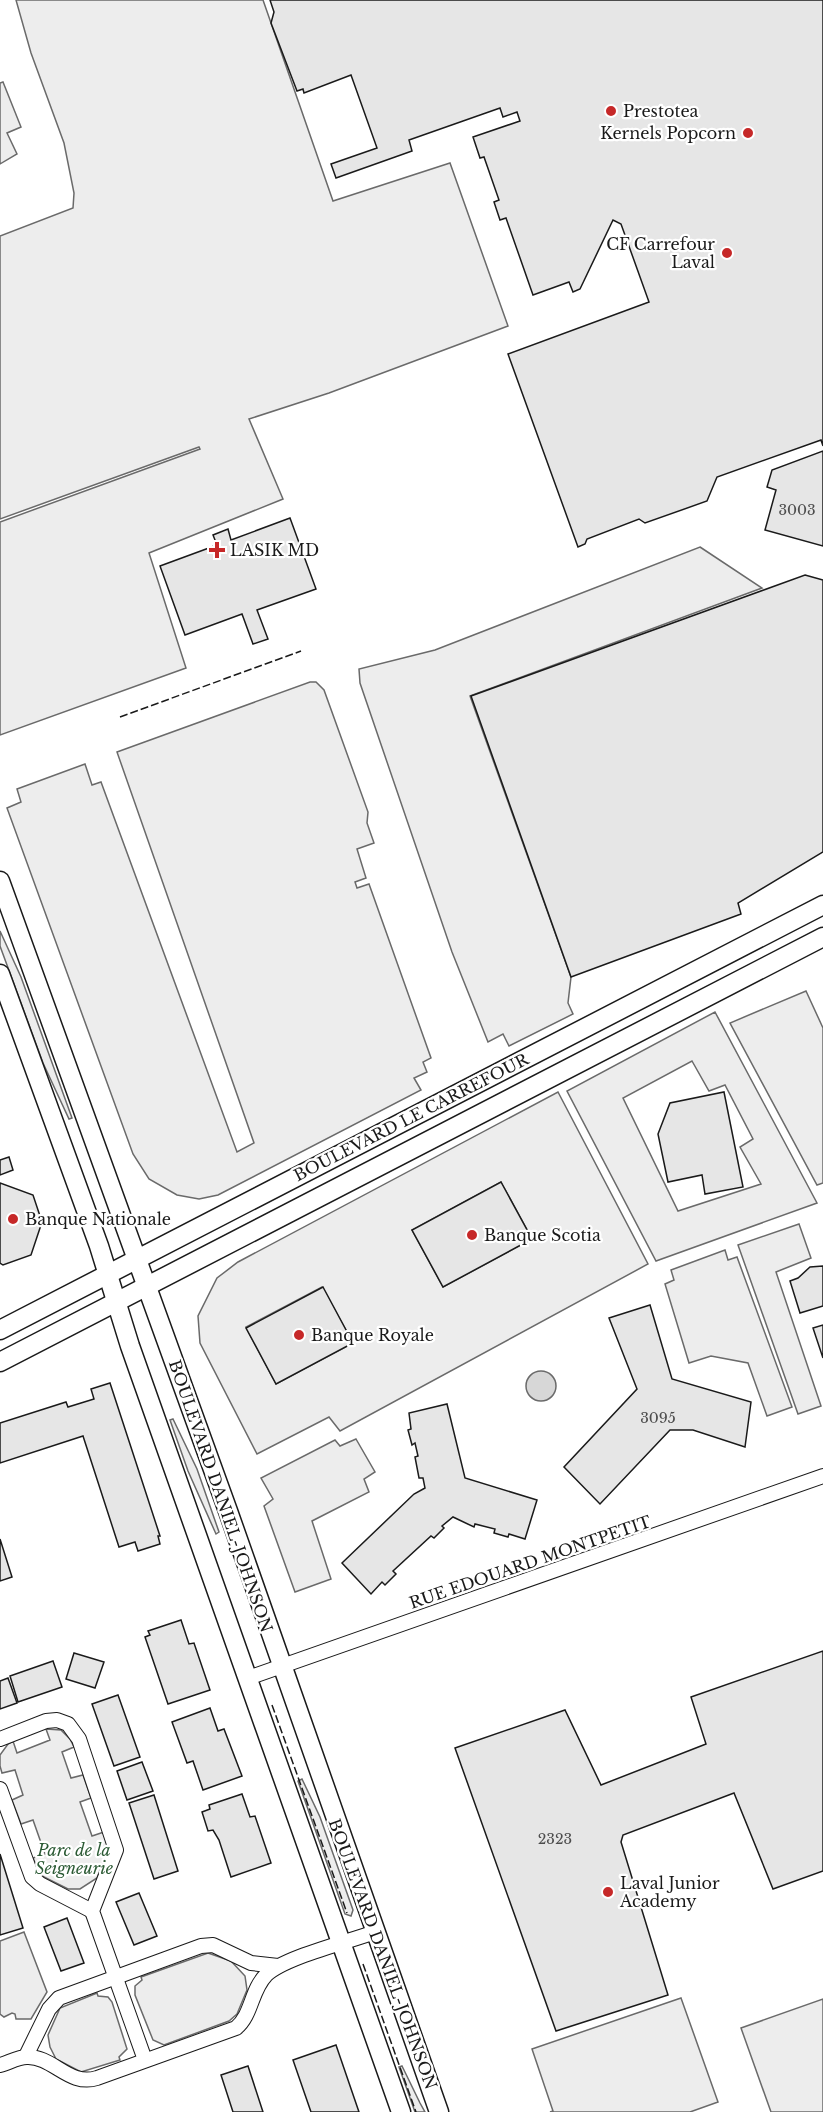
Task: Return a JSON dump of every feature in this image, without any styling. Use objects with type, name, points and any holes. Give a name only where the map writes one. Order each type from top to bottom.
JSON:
[{"type":"street","name":"BOULEVARD DANIEL-JOHNSON","points":[[0,881],[147,1286],[439,2112]]},
{"type":"street","name":"BOULEVARD LE CARREFOUR","points":[[0,1330],[823,905]]},
{"type":"street","name":"BOULEVARD LE CARREFOUR","points":[[0,1362],[823,937]]},
{"type":"street","name":"BOULEVARD DANIEL-JOHNSON","points":[[0,974],[108,1274],[116,1303],[401,2112]]},
{"type":"street","name":"RUE EDOUARD MONTPETIT","points":[[248,1678],[823,1476]]},
{"type":"street","points":[[0,1739],[52,1720],[68,1724],[76,1733],[116,1850],[92,1911],[145,2060]]},
{"type":"street","points":[[0,1789],[32,1877],[40,1884],[92,1911]]},
{"type":"street","points":[[26,2056],[56,2001],[205,1945],[218,1947],[259,1965],[278,1966],[375,1932]]},
{"type":"street","points":[[0,2066],[26,2056],[87,2081],[239,2025],[262,1980],[278,1966]]},
{"type":"shaded area","points":[[16,0],[263,0],[333,201],[450,163],[508,326],[329,393],[249,419],[283,499],[149,553],[186,668],[0,735],[0,522],[200,449],[199,447],[0,519],[0,236],[73,208],[74,193],[64,143],[31,53]]},
{"type":"shaded area","points":[[3,82],[21,127],[7,133],[17,154],[0,164],[0,83]]},
{"type":"shaded area","points":[[700,547],[762,588],[470,696],[571,977],[568,1003],[573,1014],[509,1046],[503,1034],[488,1042],[452,952],[360,683],[359,669],[435,650]]},
{"type":"shaded area","points":[[310,682],[316,682],[324,690],[368,812],[367,823],[374,843],[357,849],[366,878],[355,882],[357,888],[369,884],[431,1058],[423,1062],[427,1072],[414,1078],[421,1090],[218,1195],[199,1199],[177,1195],[149,1179],[133,1154],[7,808],[21,802],[17,789],[85,764],[92,785],[101,782],[237,1152],[254,1143],[117,752]]},
{"type":"shaded area","points":[[0,931],[21,977],[72,1118],[69,1119],[43,1063],[0,946]]},
{"type":"shaded area","points":[[806,991],[823,1028],[823,1183],[817,1185],[730,1023]]},
{"type":"shaded area","points":[[715,1012],[817,1203],[656,1261],[567,1091]],"holes":[[[692,1061],[709,1091],[725,1085],[753,1139],[740,1147],[761,1184],[678,1211],[623,1098]]]},
{"type":"shaded area","points":[[558,1092],[648,1264],[340,1431],[329,1417],[257,1454],[200,1343],[198,1316],[217,1278],[238,1262]],"holes":[[[501,1182],[532,1239],[443,1287],[412,1230]],[[322,1287],[353,1343],[276,1384],[246,1327]]]},
{"type":"shaded area","points":[[799,1224],[811,1258],[776,1272],[821,1406],[798,1414],[738,1245]]},
{"type":"shaded area","points":[[725,1250],[728,1260],[737,1257],[792,1407],[767,1416],[748,1363],[711,1356],[689,1363],[665,1284],[674,1280],[671,1270]]},
{"type":"shaded area","points":[[541,1371],[547,1372],[555,1380],[555,1392],[547,1400],[541,1401],[535,1400],[527,1392],[526,1386],[527,1380],[535,1372]]},
{"type":"shaded area","points":[[173,1419],[197,1469],[219,1532],[216,1534],[188,1471],[170,1420]]},
{"type":"shaded area","points":[[356,1439],[375,1472],[364,1479],[369,1492],[312,1521],[331,1579],[295,1592],[264,1506],[273,1499],[261,1478],[335,1440],[340,1446]]},
{"type":"shaded area","name":"Parc de la Seigneurie","points":[[46,1729],[61,1730],[70,1739],[74,1747],[62,1752],[71,1778],[83,1775],[91,1798],[80,1802],[92,1836],[104,1832],[109,1850],[97,1878],[80,1889],[68,1889],[40,1875],[33,1858],[45,1854],[33,1820],[21,1824],[12,1800],[23,1795],[15,1770],[2,1773],[0,1766],[0,1755],[8,1744],[13,1741],[17,1753],[50,1740]]},
{"type":"shaded area","points":[[302,1779],[320,1817],[353,1910],[351,1916],[345,1914],[298,1781]]},
{"type":"shaded area","points":[[24,1932],[47,1992],[31,2019],[16,2019],[15,2014],[12,2013],[4,2017],[0,2014],[0,1941]]},
{"type":"shaded area","points":[[208,1953],[231,1961],[245,1976],[247,1990],[237,2014],[229,2021],[164,2045],[153,2040],[135,1995],[135,1986],[142,1980],[141,1977]]},
{"type":"shaded area","points":[[97,1993],[98,1996],[108,1997],[112,2002],[127,2049],[119,2057],[120,2060],[81,2072],[56,2059],[50,2047],[48,2035],[60,2008]]},
{"type":"shaded area","points":[[681,1998],[718,2102],[690,2112],[550,2112],[553,2111],[532,2049]]},
{"type":"shaded area","points":[[823,1999],[823,2112],[771,2112],[741,2028]]},
{"type":"shaded area","points":[[402,2066],[425,2112],[415,2112],[399,2067]]},
{"type":"building","name":"CF Carrefour Laval","points":[[270,0],[823,0],[823,446],[821,440],[717,477],[707,501],[645,523],[639,519],[587,539],[585,544],[578,547],[508,354],[649,302],[621,224],[613,220],[580,289],[573,292],[569,282],[533,295],[506,218],[500,220],[494,202],[499,200],[484,157],[480,158],[473,137],[520,121],[517,112],[503,117],[500,108],[409,140],[412,151],[336,178],[331,164],[377,148],[351,75],[304,93],[303,89],[297,91],[271,23],[274,12]]},
{"type":"building","points":[[823,451],[823,546],[765,530],[776,490],[767,487],[772,470]]},
{"type":"building","points":[[290,518],[316,589],[257,610],[268,639],[253,644],[242,614],[185,635],[160,566],[217,545],[213,535],[228,529],[231,540]]},
{"type":"building","points":[[805,575],[823,580],[823,852],[738,903],[741,914],[571,977],[471,696]]},
{"type":"building","points":[[724,1092],[743,1187],[705,1194],[702,1175],[668,1182],[658,1134],[670,1103]]},
{"type":"building","points":[[9,1157],[13,1170],[0,1175],[0,1160]]},
{"type":"building","name":"Banque Scotia","points":[[501,1182],[532,1239],[443,1287],[412,1230]]},
{"type":"building","points":[[0,1183],[33,1195],[42,1222],[31,1255],[3,1265],[0,1263]]},
{"type":"building","points":[[823,1266],[823,1306],[800,1313],[790,1281],[798,1278],[810,1267]]},
{"type":"building","name":"Banque Royale","points":[[323,1287],[353,1343],[276,1384],[246,1328]]},
{"type":"building","points":[[650,1305],[672,1379],[751,1402],[745,1447],[693,1430],[670,1430],[600,1504],[564,1467],[637,1389],[609,1318]]},
{"type":"building","points":[[823,1325],[823,1358],[813,1328]]},
{"type":"building","points":[[110,1383],[160,1536],[158,1536],[160,1544],[138,1551],[135,1542],[119,1547],[83,1436],[0,1463],[0,1423],[66,1402],[68,1407],[94,1399],[91,1389]]},
{"type":"building","points":[[447,1404],[465,1478],[537,1500],[525,1539],[509,1534],[508,1537],[494,1533],[495,1529],[475,1524],[474,1527],[453,1517],[442,1526],[444,1528],[434,1538],[431,1536],[393,1571],[396,1574],[385,1585],[382,1582],[371,1594],[342,1563],[414,1494],[425,1488],[423,1478],[419,1478],[415,1443],[412,1445],[408,1430],[411,1429],[409,1413]]},
{"type":"building","points":[[0,1539],[12,1577],[0,1581]]},
{"type":"building","points":[[181,1620],[189,1644],[194,1643],[210,1690],[168,1704],[145,1637],[150,1635],[148,1631]]},
{"type":"building","name":"Laval Junior Academy","points":[[823,1651],[823,1871],[773,1889],[734,1793],[623,1835],[621,1842],[668,1995],[556,2031],[455,1748],[565,1710],[601,1785],[706,1744],[691,1697]]},
{"type":"building","points":[[74,1653],[104,1662],[95,1688],[66,1679]]},
{"type":"building","points":[[53,1661],[62,1687],[18,1702],[10,1676]]},
{"type":"building","points":[[8,1678],[17,1703],[0,1709],[0,1681]]},
{"type":"building","points":[[118,1695],[140,1757],[114,1766],[92,1704]]},
{"type":"building","points":[[210,1708],[218,1731],[224,1729],[242,1776],[203,1790],[193,1761],[187,1763],[172,1722]]},
{"type":"building","points":[[142,1762],[153,1791],[127,1800],[117,1771]]},
{"type":"building","points":[[242,1794],[250,1817],[255,1816],[271,1863],[231,1877],[219,1840],[213,1830],[208,1831],[202,1812],[210,1809],[209,1805]]},
{"type":"building","points":[[154,1795],[178,1871],[154,1879],[129,1803]]},
{"type":"building","points":[[0,1854],[23,1928],[0,1935]]},
{"type":"building","points":[[139,1893],[157,1936],[134,1945],[116,1902]]},
{"type":"building","points":[[67,1918],[84,1963],[61,1971],[44,1927]]},
{"type":"building","points":[[336,2045],[359,2112],[311,2112],[293,2060]]},
{"type":"building","points":[[248,2066],[263,2112],[233,2112],[221,2075]]},
{"type":"fence","points":[[120,717],[301,651]]},
{"type":"fence","points":[[272,1705],[347,1913]]},
{"type":"fence","points":[[363,1964],[416,2112]]},
{"type":"place","name":"Prestotea","points":[[611,111]]},
{"type":"place","name":"Kernels Popcorn","points":[[748,133]]},
{"type":"place","name":"CF Carrefour Laval","points":[[727,253]]},
{"type":"place","name":"LASIK MD","points":[[217,550]]},
{"type":"place","name":"Banque Nationale","points":[[13,1219]]},
{"type":"place","name":"Banque Scotia","points":[[472,1235]]},
{"type":"place","name":"Banque Royale","points":[[299,1335]]},
{"type":"place","name":"Laval Junior Academy","points":[[608,1892]]}]
